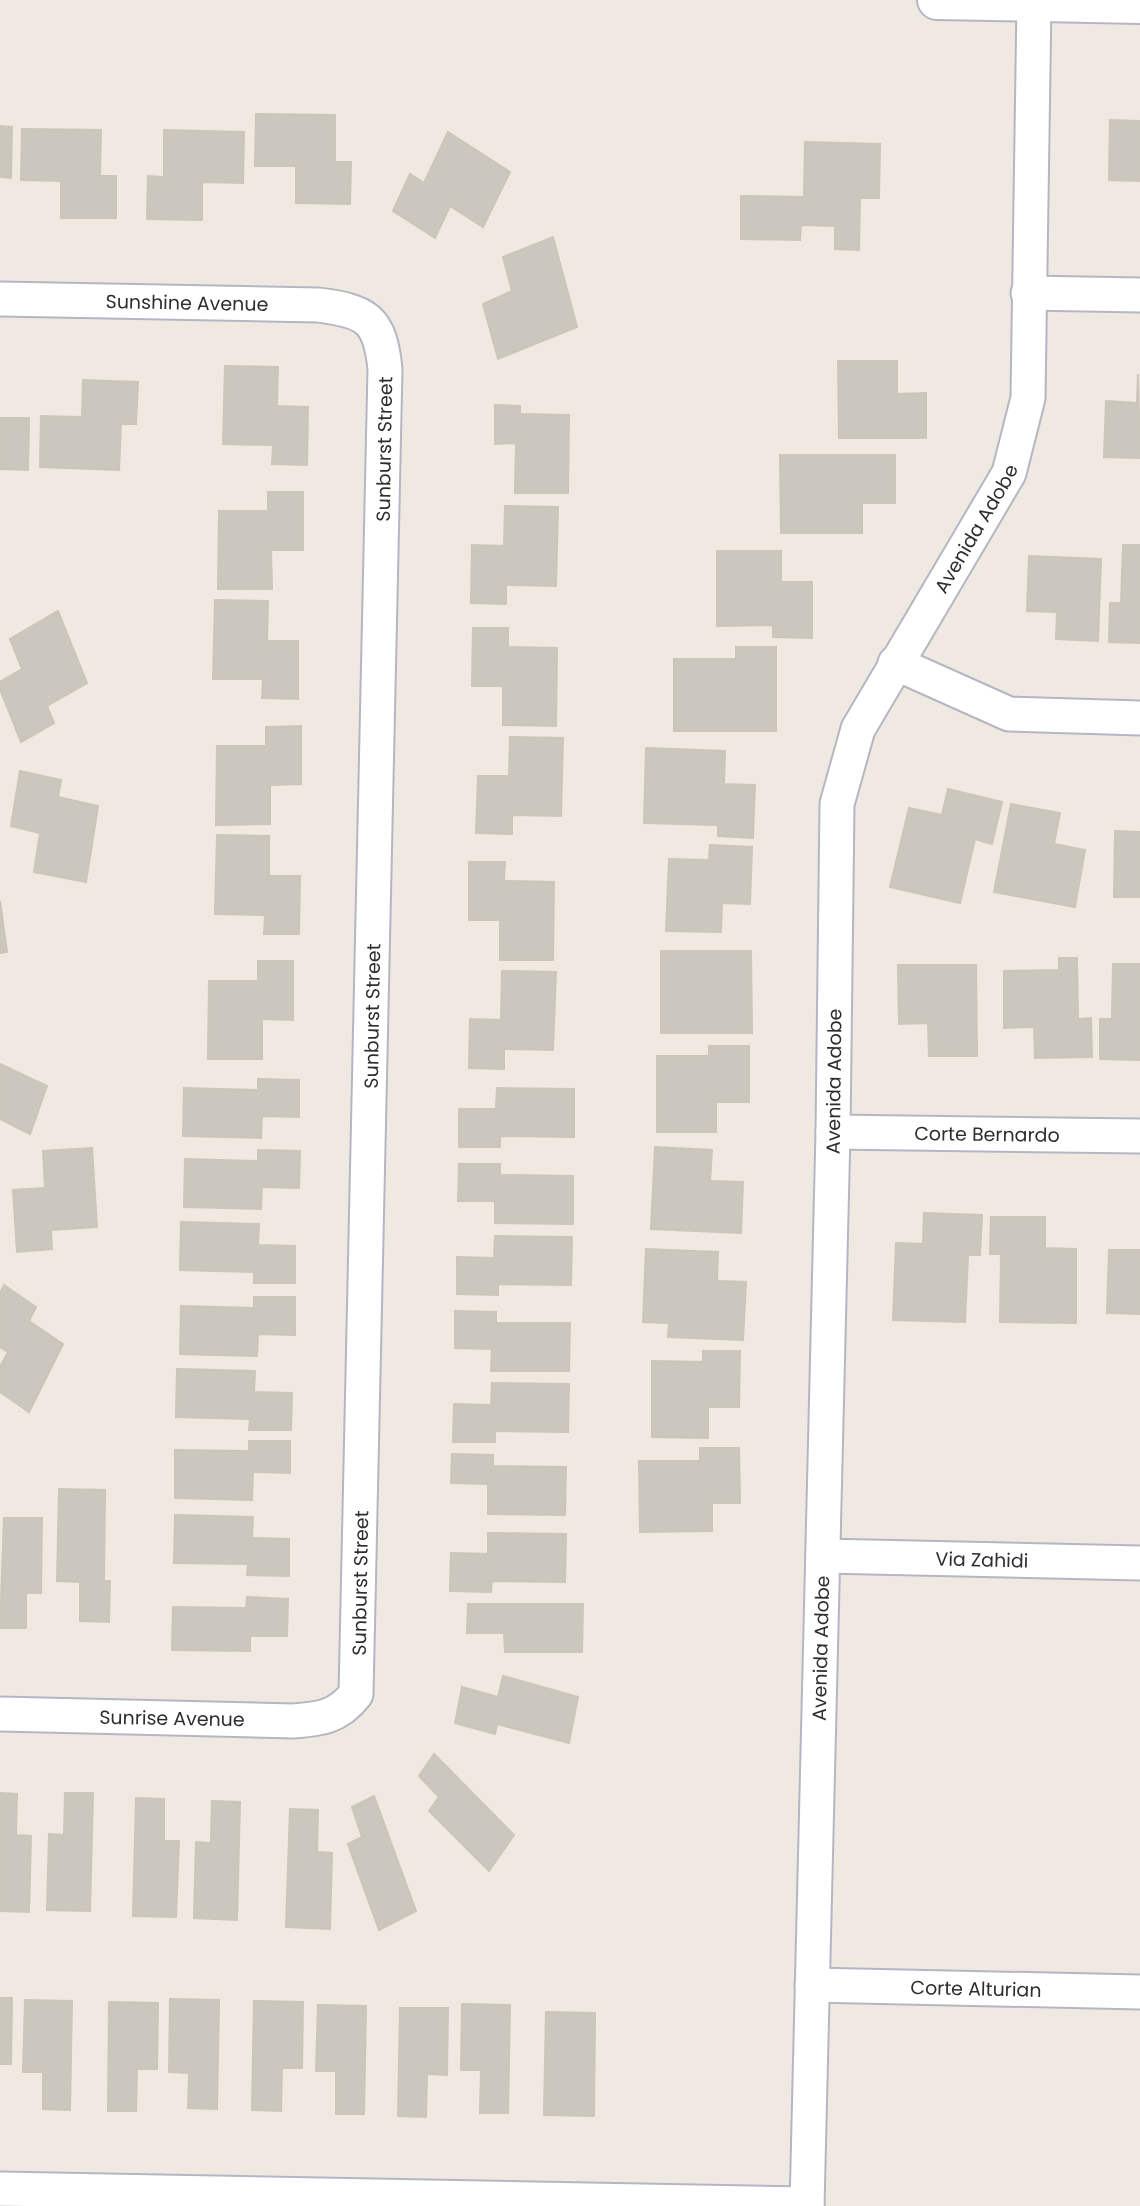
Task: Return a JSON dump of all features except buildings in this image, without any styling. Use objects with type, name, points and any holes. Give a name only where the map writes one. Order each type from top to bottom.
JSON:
[{"type":"street","points":[[937,0],[1140,4]]},
{"type":"street","name":"Avenida Adobe","points":[[807,2205],[833,1132],[837,804],[858,729],[1009,473],[1028,398],[1034,2]]},
{"type":"street","points":[[1028,293],[1140,295]]},
{"type":"street","name":"Sunshine Avenue","points":[[0,299],[318,305],[350,309],[371,321]]},
{"type":"street","name":"Sunburst Street","points":[[343,1711],[356,1694],[359,1664],[385,369],[382,340],[371,321]]},
{"type":"street","points":[[895,663],[1009,715],[1140,718]]},
{"type":"street","name":"Corte Bernardo","points":[[833,1132],[1140,1136]]},
{"type":"street","name":"Via Zahidi","points":[[823,1556],[1140,1563]]},
{"type":"street","name":"Sunrise Avenue","points":[[0,1714],[293,1721],[322,1719],[343,1711]]},
{"type":"street","name":"Corte Alturian","points":[[812,1985],[1140,1992]]},
{"type":"street","points":[[0,2189],[358,2201],[807,2205]]}]
